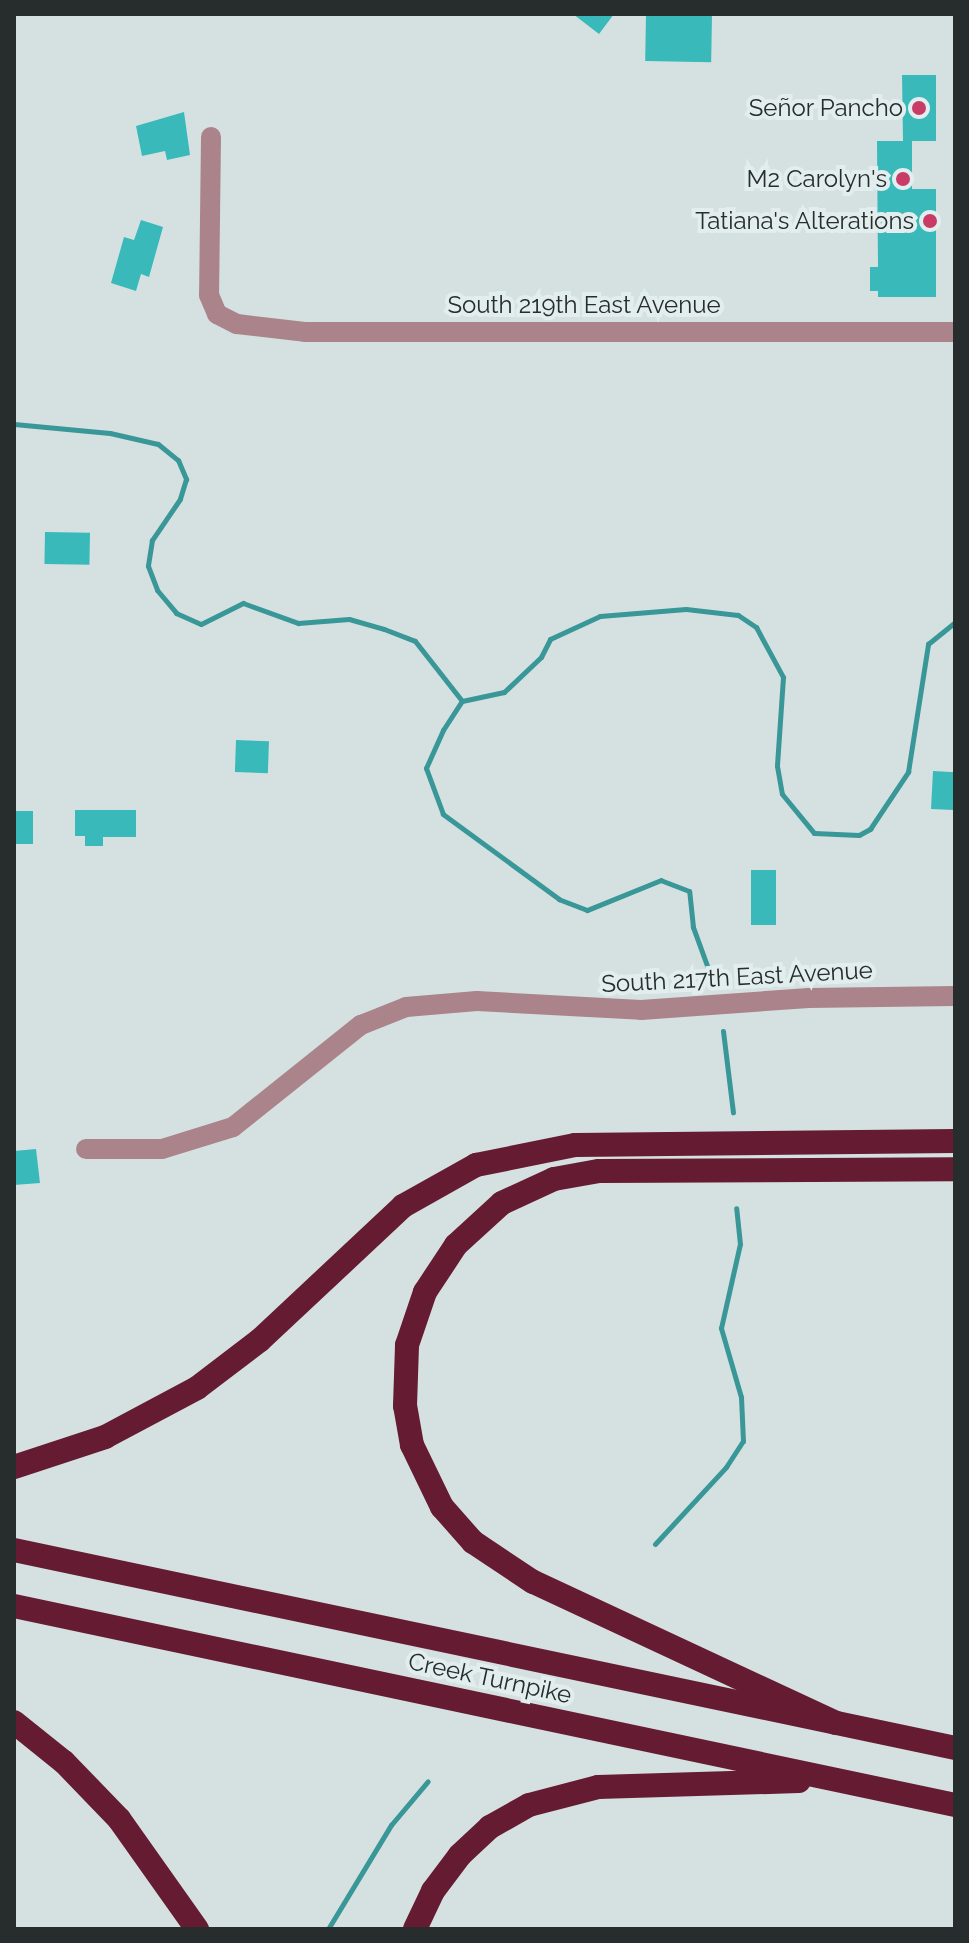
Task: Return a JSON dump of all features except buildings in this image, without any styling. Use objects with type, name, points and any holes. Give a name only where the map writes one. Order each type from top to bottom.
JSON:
[{"type":"highway","points":[[14,1467],[105,1437],[197,1388],[260,1340],[403,1206],[476,1165],[575,1145],[955,1141]]},
{"type":"highway","points":[[836,1723],[507,1568],[473,1542],[442,1507],[412,1445],[404,1383],[412,1326],[433,1275],[471,1228],[518,1195],[564,1176],[687,1169],[955,1169]]},
{"type":"highway","name":"Creek Turnpike","points":[[14,1550],[955,1748]]},
{"type":"highway","name":"Creek Turnpike","points":[[14,1606],[955,1805]]},
{"type":"highway","points":[[14,1722],[64,1762],[119,1819],[197,1929]]},
{"type":"highway","points":[[415,1929],[439,1882],[474,1841],[507,1816],[554,1796],[624,1785],[836,1780]]},
{"type":"street","name":"South 219th East Avenue","points":[[211,137],[209,295],[217,314],[237,324],[305,332],[955,332]]},
{"type":"street","name":"South 217th East Avenue","points":[[86,1149],[162,1149],[233,1127],[361,1025],[417,1005],[477,1001],[641,1010],[809,998],[955,996]]},
{"type":"waterway","points":[[14,424],[110,433],[158,444],[178,460],[186,479],[180,499],[152,540],[148,566],[157,590],[176,613],[201,624],[243,603],[298,623],[349,619],[384,629],[415,641],[462,701]]},
{"type":"waterway","points":[[713,982],[693,927],[689,891],[661,880],[587,910],[559,899],[443,814],[426,768],[443,730],[462,701],[504,692],[541,657],[550,639],[600,616],[686,609],[738,615],[756,627],[783,677],[777,766],[782,794],[814,833],[859,835],[870,829],[908,772],[928,644],[955,622]]},
{"type":"waterway","points":[[723,1031],[733,1112]]},
{"type":"waterway","points":[[655,1544],[726,1467],[743,1441],[741,1397],[721,1328],[740,1244],[736,1208]]},
{"type":"waterway","points":[[328,1929],[391,1825],[428,1781]]},
{"type":"place","name":"Señor Pancho","points":[[919,108]]},
{"type":"place","name":"M2 Carolyn's","points":[[903,179]]},
{"type":"place","name":"Tatiana's Alterations","points":[[930,221]]}]
